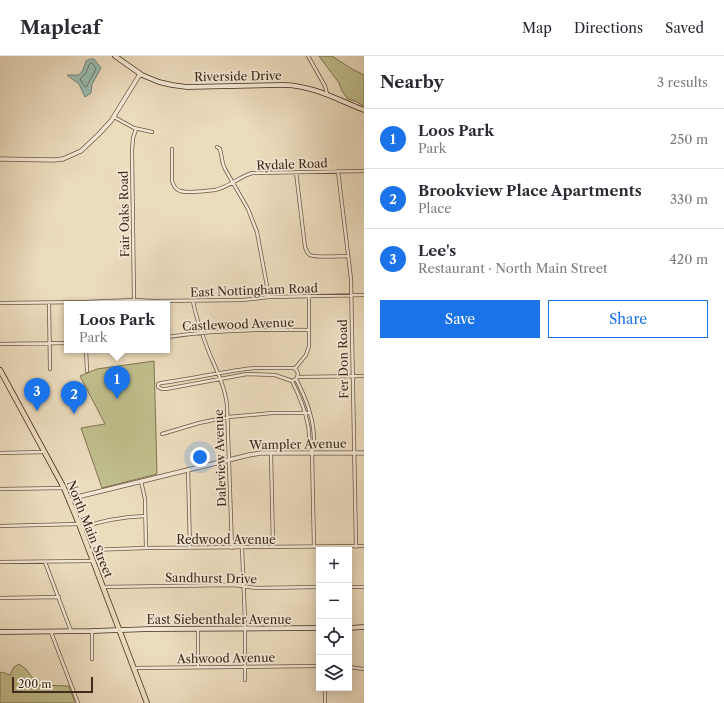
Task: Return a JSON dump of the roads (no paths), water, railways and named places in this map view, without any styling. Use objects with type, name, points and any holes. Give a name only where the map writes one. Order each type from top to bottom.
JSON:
[{"type":"main road","name":"Riverside Drive","points":[[115,56],[140,74],[159,82],[179,86],[290,85],[305,87],[364,110]]},
{"type":"main road","name":"North Main Street","points":[[0,370],[70,500],[147,703]]},
{"type":"main road","points":[[352,628],[364,627]]},
{"type":"main road","name":"East Siebenthaler Avenue","points":[[0,632],[72,632],[198,628],[316,628]]},
{"type":"street","points":[[308,56],[325,86],[327,95]]},
{"type":"street","points":[[0,159],[53,160],[63,159],[81,151],[105,129],[140,74]]},
{"type":"street","points":[[114,117],[136,129],[152,132]]},
{"type":"street","name":"Fair Oaks Road","points":[[134,300],[132,150],[133,138],[136,129]]},
{"type":"street","points":[[218,148],[220,149],[225,169],[248,208],[257,232],[269,298]]},
{"type":"street","name":"Rydale Road","points":[[172,149],[173,185],[184,192],[216,190],[233,183],[243,176],[252,174],[364,171]]},
{"type":"street","points":[[296,172],[305,247],[307,252],[315,257],[348,256]]},
{"type":"street","name":"Fer Don Road","points":[[338,172],[351,279],[356,546]]},
{"type":"street","name":"East Nottingham Road","points":[[118,301],[243,300],[364,296]]},
{"type":"street","points":[[309,297],[310,342],[306,355],[296,366],[296,368],[297,378],[306,400],[314,431],[314,449],[312,453]]},
{"type":"street","name":"Daleview Avenue","points":[[193,300],[202,332],[226,397],[230,459],[232,548]]},
{"type":"street","points":[[49,302],[50,369]]},
{"type":"street","name":"East Nottingham Road","points":[[0,303],[64,302]]},
{"type":"street","name":"Castlewood Avenue","points":[[170,336],[202,332],[257,329],[310,330]]},
{"type":"street","points":[[0,344],[64,343]]},
{"type":"street","points":[[86,353],[86,371]]},
{"type":"street","points":[[296,368],[255,368],[218,373],[161,383],[158,384],[158,387],[166,389],[247,374],[275,375],[292,380],[297,378],[364,376]]},
{"type":"street","points":[[292,380],[310,431],[310,450],[312,453],[314,547]]},
{"type":"street","points":[[162,434],[194,424],[228,417],[310,413]]},
{"type":"street","points":[[0,453],[45,452]]},
{"type":"street","points":[[271,453],[273,547]]},
{"type":"street","name":"Wampler Avenue","points":[[70,500],[249,454],[364,453]]},
{"type":"street","points":[[188,469],[190,548]]},
{"type":"street","points":[[141,482],[145,500],[146,548]]},
{"type":"street","points":[[0,489],[64,488]]},
{"type":"street","points":[[0,526],[80,526],[112,519],[132,516],[146,516]]},
{"type":"street","name":"Redwood Avenue","points":[[338,547],[364,546]]},
{"type":"street","name":"Redwood Avenue","points":[[89,550],[146,548],[314,547]]},
{"type":"street","points":[[242,548],[245,680]]},
{"type":"street","points":[[0,562],[93,560]]},
{"type":"street","points":[[45,562],[72,632]]},
{"type":"street","name":"Sandhurst Drive","points":[[102,587],[316,587]]},
{"type":"street","points":[[352,587],[364,587]]},
{"type":"street","points":[[0,598],[59,597]]},
{"type":"street","points":[[198,628],[198,667]]},
{"type":"street","points":[[92,631],[92,659]]},
{"type":"street","points":[[51,632],[78,703]]},
{"type":"street","name":"Ashwood Avenue","points":[[134,668],[316,666]]},
{"type":"street","points":[[352,667],[364,669]]},
{"type":"street","points":[[325,691],[325,703]]},
{"type":"water","points":[[94,59],[101,68],[92,84],[91,93],[85,97],[79,84],[67,75],[79,75],[83,70],[86,61]]},
{"type":"place","name":"Loos Park","points":[[117,399]]},
{"type":"place","name":"Lee's","points":[[37,411]]},
{"type":"place","name":"Brookview Place Apartments","points":[[74,414]]}]
